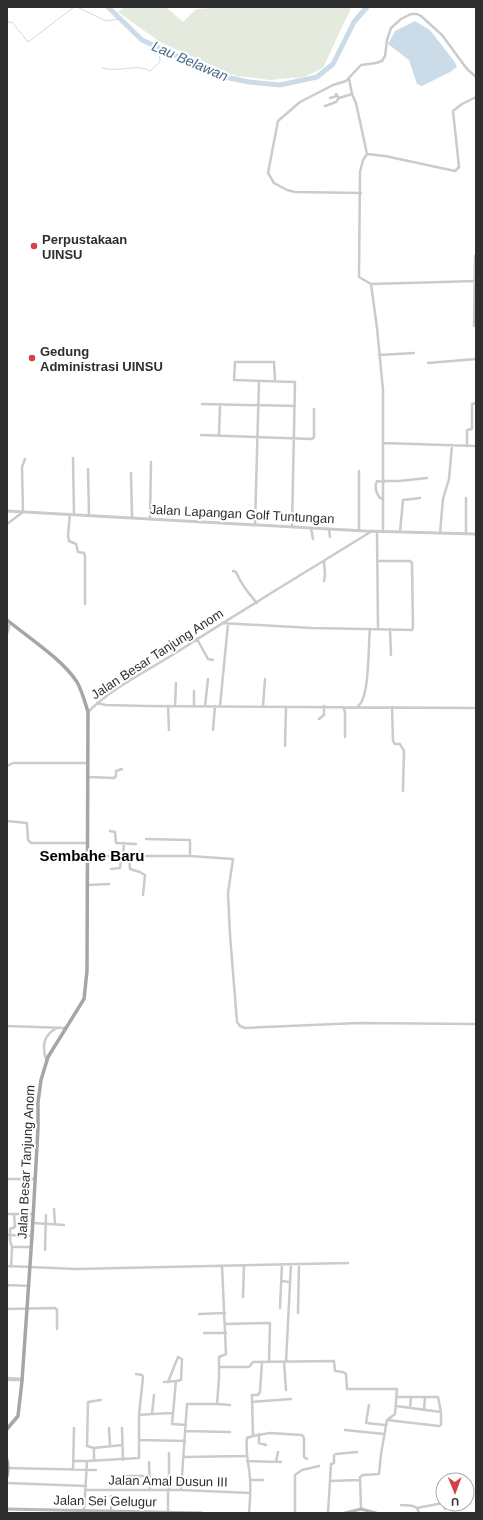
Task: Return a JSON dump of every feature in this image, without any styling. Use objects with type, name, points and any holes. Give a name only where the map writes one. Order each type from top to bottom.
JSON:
[{"type":"main road","points":[[9,622],[70,673],[78,684],[88,712]]},
{"type":"main road","name":"Jalan Besar Tanjung Anom","points":[[7,1429],[18,1416],[22,1380],[32,1247],[38,1102],[41,1080],[46,1061],[81,1004],[85,993],[87,971],[88,712]]},
{"type":"main road","points":[[7,1460],[7,1476]]},
{"type":"main road","name":"Jalan Sei Gelugur","points":[[7,1509],[84,1512],[202,1513]]},
{"type":"main road","points":[[345,1513],[361,1509],[376,1513]]},
{"type":"street","points":[[361,194],[291,192],[272,181],[268,173],[278,122],[300,102],[349,79],[361,65],[376,63],[384,59],[387,40],[391,28],[401,18],[411,14],[417,14],[432,25],[442,35],[467,69],[476,78]]},
{"type":"street","points":[[349,79],[352,94],[356,103],[367,154],[363,160],[360,172],[361,194],[359,277],[371,284],[476,281]]},
{"type":"street","points":[[330,98],[352,94]]},
{"type":"street","points":[[325,106],[336,102],[338,96]]},
{"type":"street","points":[[367,154],[385,156],[455,171],[458,167],[453,111],[462,104],[476,97]]},
{"type":"street","points":[[474,326],[476,281],[475,256]]},
{"type":"street","points":[[371,284],[383,390],[383,532]]},
{"type":"street","points":[[379,354],[414,353]]},
{"type":"street","points":[[428,362],[476,359]]},
{"type":"street","points":[[275,381],[274,362],[235,362],[234,380],[295,382],[292,526]]},
{"type":"street","points":[[255,525],[259,381]]},
{"type":"street","points":[[467,446],[467,430],[472,429],[472,404],[476,403]]},
{"type":"street","points":[[202,404],[295,406]]},
{"type":"street","points":[[219,435],[220,404]]},
{"type":"street","points":[[201,435],[313,438],[314,409]]},
{"type":"street","points":[[383,443],[476,446]]},
{"type":"street","points":[[440,533],[444,499],[449,479],[452,445]]},
{"type":"street","points":[[73,458],[72,514],[68,536],[69,541],[76,544],[78,552],[84,553],[85,556],[85,604]]},
{"type":"street","points":[[7,524],[23,512],[22,467],[25,459]]},
{"type":"street","points":[[150,519],[151,462]]},
{"type":"street","points":[[88,469],[89,515]]},
{"type":"street","points":[[358,471],[359,530]]},
{"type":"street","points":[[131,473],[132,518]]},
{"type":"street","points":[[383,499],[380,498],[376,492],[377,482],[427,478]]},
{"type":"street","points":[[400,532],[403,500],[420,498]]},
{"type":"street","points":[[466,498],[466,533]]},
{"type":"street","name":"Jalan Lapangan Golf Tuntungan","points":[[7,511],[383,532],[476,534]]},
{"type":"street","points":[[311,528],[313,540]]},
{"type":"street","points":[[330,529],[330,537]]},
{"type":"street","name":"Jalan Besar Tanjung Anom","points":[[88,712],[97,703],[222,623],[257,603],[372,531]]},
{"type":"street","points":[[377,531],[378,628]]},
{"type":"street","points":[[324,561],[324,581]]},
{"type":"street","points":[[222,623],[412,630],[412,563],[410,561],[378,561]]},
{"type":"street","points":[[233,571],[236,572],[246,590],[257,603]]},
{"type":"street","points":[[7,634],[9,622]]},
{"type":"street","points":[[220,706],[228,624]]},
{"type":"street","points":[[357,706],[363,701],[366,689],[370,629]]},
{"type":"street","points":[[390,629],[391,656]]},
{"type":"street","points":[[197,639],[207,658],[213,660]]},
{"type":"street","points":[[206,706],[208,679]]},
{"type":"street","points":[[263,706],[265,679]]},
{"type":"street","points":[[175,706],[176,683]]},
{"type":"street","points":[[194,691],[194,706]]},
{"type":"street","points":[[97,703],[106,705],[168,706],[357,706],[476,708]]},
{"type":"street","points":[[168,706],[169,730]]},
{"type":"street","points":[[213,730],[216,706]]},
{"type":"street","points":[[319,719],[324,715],[324,706]]},
{"type":"street","points":[[285,746],[286,707]]},
{"type":"street","points":[[343,707],[345,712],[345,737]]},
{"type":"street","points":[[392,707],[393,741],[395,744],[400,744],[404,750],[403,792]]},
{"type":"street","points":[[7,766],[13,763],[87,763]]},
{"type":"street","points":[[87,777],[114,778],[116,776],[116,771],[122,769]]},
{"type":"street","points":[[7,821],[27,822],[28,840],[31,843],[87,843]]},
{"type":"street","points":[[110,831],[115,832],[116,843],[136,844]]},
{"type":"street","points":[[146,839],[190,840],[190,856]]},
{"type":"street","points":[[111,869],[120,868],[124,844]]},
{"type":"street","points":[[87,856],[190,856],[233,859],[228,893],[237,1022],[240,1026],[245,1028],[358,1023],[476,1024]]},
{"type":"street","points":[[129,857],[130,869],[144,875],[142,895]]},
{"type":"street","points":[[87,885],[109,884]]},
{"type":"street","points":[[7,1026],[66,1028]]},
{"type":"street","points":[[46,1061],[44,1047],[46,1037],[50,1032],[59,1027]]},
{"type":"street","points":[[7,1179],[34,1179]]},
{"type":"street","points":[[54,1209],[55,1224]]},
{"type":"street","points":[[7,1214],[33,1214]]},
{"type":"street","points":[[11,1267],[12,1247],[8,1235],[10,1228],[15,1227],[14,1214]]},
{"type":"street","points":[[45,1250],[46,1215]]},
{"type":"street","points":[[32,1223],[64,1224]]},
{"type":"street","points":[[8,1235],[32,1236]]},
{"type":"street","points":[[12,1247],[32,1247]]},
{"type":"street","points":[[7,1266],[76,1269],[348,1263]]},
{"type":"street","points":[[280,1308],[282,1264]]},
{"type":"street","points":[[286,1390],[285,1362],[290,1264]]},
{"type":"street","points":[[298,1313],[299,1264]]},
{"type":"street","points":[[217,1404],[220,1356],[226,1354],[226,1324],[222,1266]]},
{"type":"street","points":[[243,1297],[244,1266]]},
{"type":"street","points":[[7,1280],[7,1287],[29,1286]]},
{"type":"street","points":[[282,1280],[290,1282]]},
{"type":"street","points":[[7,1309],[55,1308],[57,1310],[57,1329]]},
{"type":"street","points":[[199,1314],[225,1313]]},
{"type":"street","points":[[226,1324],[270,1323],[268,1362]]},
{"type":"street","points":[[204,1333],[226,1332]]},
{"type":"street","points":[[164,1382],[168,1382],[182,1380],[182,1359],[178,1356],[168,1382]]},
{"type":"street","points":[[220,1368],[249,1367],[254,1362],[334,1361],[335,1371],[346,1374],[347,1389],[396,1388],[397,1397],[395,1414],[387,1420],[385,1425],[380,1474],[361,1476],[361,1509]]},
{"type":"street","points":[[253,1436],[252,1395],[258,1395],[260,1392],[262,1362]]},
{"type":"street","points":[[74,1461],[86,1462],[139,1458],[139,1415],[143,1376],[136,1374]]},
{"type":"street","points":[[7,1379],[22,1380]]},
{"type":"street","points":[[176,1381],[172,1425],[186,1426]]},
{"type":"street","points":[[152,1414],[154,1395]]},
{"type":"street","points":[[387,1420],[441,1425],[441,1412],[438,1397],[397,1397]]},
{"type":"street","points":[[410,1408],[411,1397]]},
{"type":"street","points":[[424,1410],[425,1397]]},
{"type":"street","points":[[101,1400],[88,1403],[87,1446],[94,1448],[110,1445],[122,1445]]},
{"type":"street","points":[[252,1402],[291,1400]]},
{"type":"street","points":[[181,1490],[187,1404],[230,1405]]},
{"type":"street","points":[[370,1405],[366,1423],[385,1425]]},
{"type":"street","points":[[396,1406],[441,1412]]},
{"type":"street","points":[[139,1415],[172,1413]]},
{"type":"street","points":[[74,1428],[74,1470]]},
{"type":"street","points":[[110,1428],[110,1445]]},
{"type":"street","points":[[122,1428],[123,1460]]},
{"type":"street","points":[[345,1430],[384,1434]]},
{"type":"street","points":[[185,1431],[230,1432]]},
{"type":"street","points":[[249,1513],[250,1480],[246,1456],[247,1438],[259,1434],[270,1433],[302,1434],[304,1438],[304,1457],[308,1459]]},
{"type":"street","points":[[259,1434],[260,1443],[266,1445]]},
{"type":"street","points":[[140,1440],[185,1440]]},
{"type":"street","points":[[94,1448],[94,1461]]},
{"type":"street","points":[[276,1462],[278,1452]]},
{"type":"street","points":[[328,1513],[331,1464],[334,1463],[335,1454],[357,1452]]},
{"type":"street","points":[[169,1453],[168,1490],[170,1512]]},
{"type":"street","points":[[184,1457],[246,1456]]},
{"type":"street","points":[[247,1461],[281,1462]]},
{"type":"street","points":[[84,1512],[86,1462]]},
{"type":"street","points":[[149,1462],[150,1490]]},
{"type":"street","points":[[295,1513],[295,1475],[302,1470],[319,1466]]},
{"type":"street","points":[[8,1468],[96,1470]]},
{"type":"street","points":[[125,1476],[150,1476]]},
{"type":"street","points":[[250,1480],[263,1480]]},
{"type":"street","points":[[330,1481],[360,1480]]},
{"type":"street","points":[[7,1483],[86,1486]]},
{"type":"street","name":"Jalan Amal Dusun III","points":[[85,1490],[181,1490],[250,1494]]},
{"type":"street","points":[[111,1496],[111,1512]]},
{"type":"street","points":[[401,1505],[417,1508],[435,1505]]},
{"type":"street","points":[[417,1508],[419,1513]]},
{"type":"shaded area","points":[[125,7],[166,7],[183,22],[196,9],[222,7],[351,8],[323,68],[304,77],[270,80],[236,76],[160,42],[118,12]]},
{"type":"water","points":[[415,21],[430,30],[457,67],[422,86],[417,84],[409,60],[388,44],[395,31]]},
{"type":"waterway","points":[[7,18],[9,23],[12,22],[28,42],[74,7]]},
{"type":"waterway","points":[[77,7],[106,21],[119,19]]},
{"type":"waterway","name":"Lau Belawan","points":[[108,7],[142,40],[220,76],[249,82],[280,85],[317,77],[333,64],[354,22],[367,7]]},
{"type":"waterway","points":[[102,68],[139,68],[150,71],[160,62],[159,48]]},
{"type":"place","name":"Perpustakaan UINSU","points":[[34,246]]},
{"type":"place","name":"Gedung Administrasi UINSU","points":[[32,358]]},
{"type":"district","name":"Sembahe Baru","points":[[92,855]]}]
